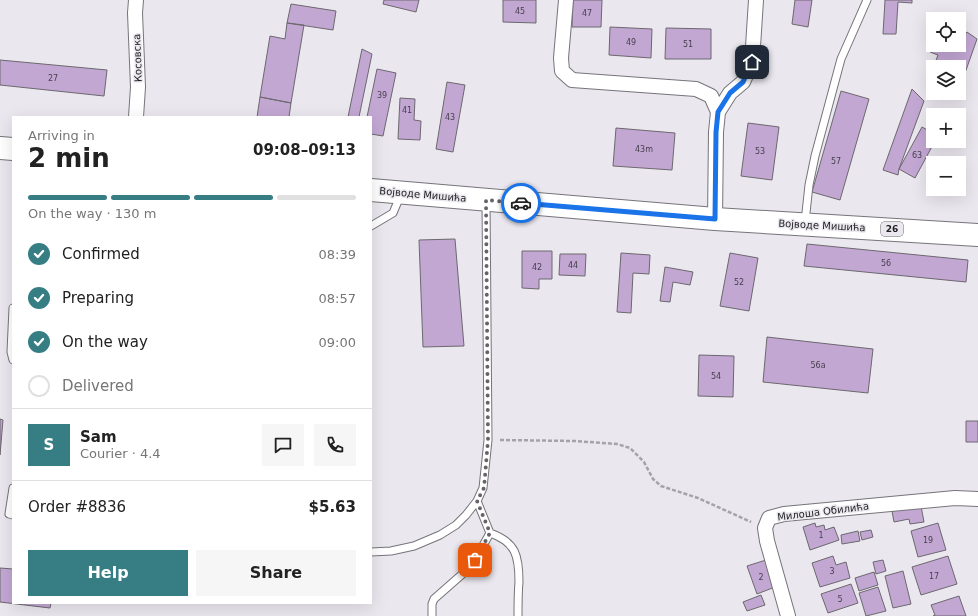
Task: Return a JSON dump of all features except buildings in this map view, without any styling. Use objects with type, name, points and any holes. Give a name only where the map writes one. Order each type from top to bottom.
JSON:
[{"type":"main road","points":[[0,148],[12,149]]},
{"type":"main road","name":"Војводе Мишића","points":[[372,190],[715,219],[978,235]]},
{"type":"street","name":"Косовска","points":[[136,0],[135,13],[138,87],[136,116]]},
{"type":"street","points":[[566,0],[561,58],[562,71],[572,80],[696,89],[711,96],[718,112]]},
{"type":"street","points":[[715,219],[716,132],[718,112],[730,93],[743,82],[752,62],[756,0]]},
{"type":"street","name":"Милоша Обилића","points":[[788,616],[767,541],[765,528],[769,518],[784,514],[955,498],[978,499]]},
{"type":"lane","points":[[805,224],[809,185],[815,156],[840,59],[867,0]]},
{"type":"lane","points":[[372,225],[393,212],[401,193]]},
{"type":"lane","points":[[372,552],[391,551],[414,546],[440,535],[456,525],[466,515],[477,501],[484,488],[488,440],[486,200]]},
{"type":"lane","points":[[12,330],[12,356]]},
{"type":"lane","points":[[12,494],[9,514],[12,515]]},
{"type":"lane","points":[[477,501],[490,533],[509,543],[515,552],[518,561],[518,616]]},
{"type":"lane","points":[[432,616],[432,604],[434,599],[467,570],[475,560],[490,533]]},
{"type":"path","points":[[488,440],[575,441],[617,444],[630,448],[644,462],[653,479],[661,486],[698,498],[765,528]]},
{"type":"way so far","points":[[475,560],[490,533],[477,501],[484,488],[488,440],[486,200],[521,203]]},
{"type":"route","points":[[521,203],[715,219],[716,132],[718,112],[730,93],[743,82],[752,62]]}]
